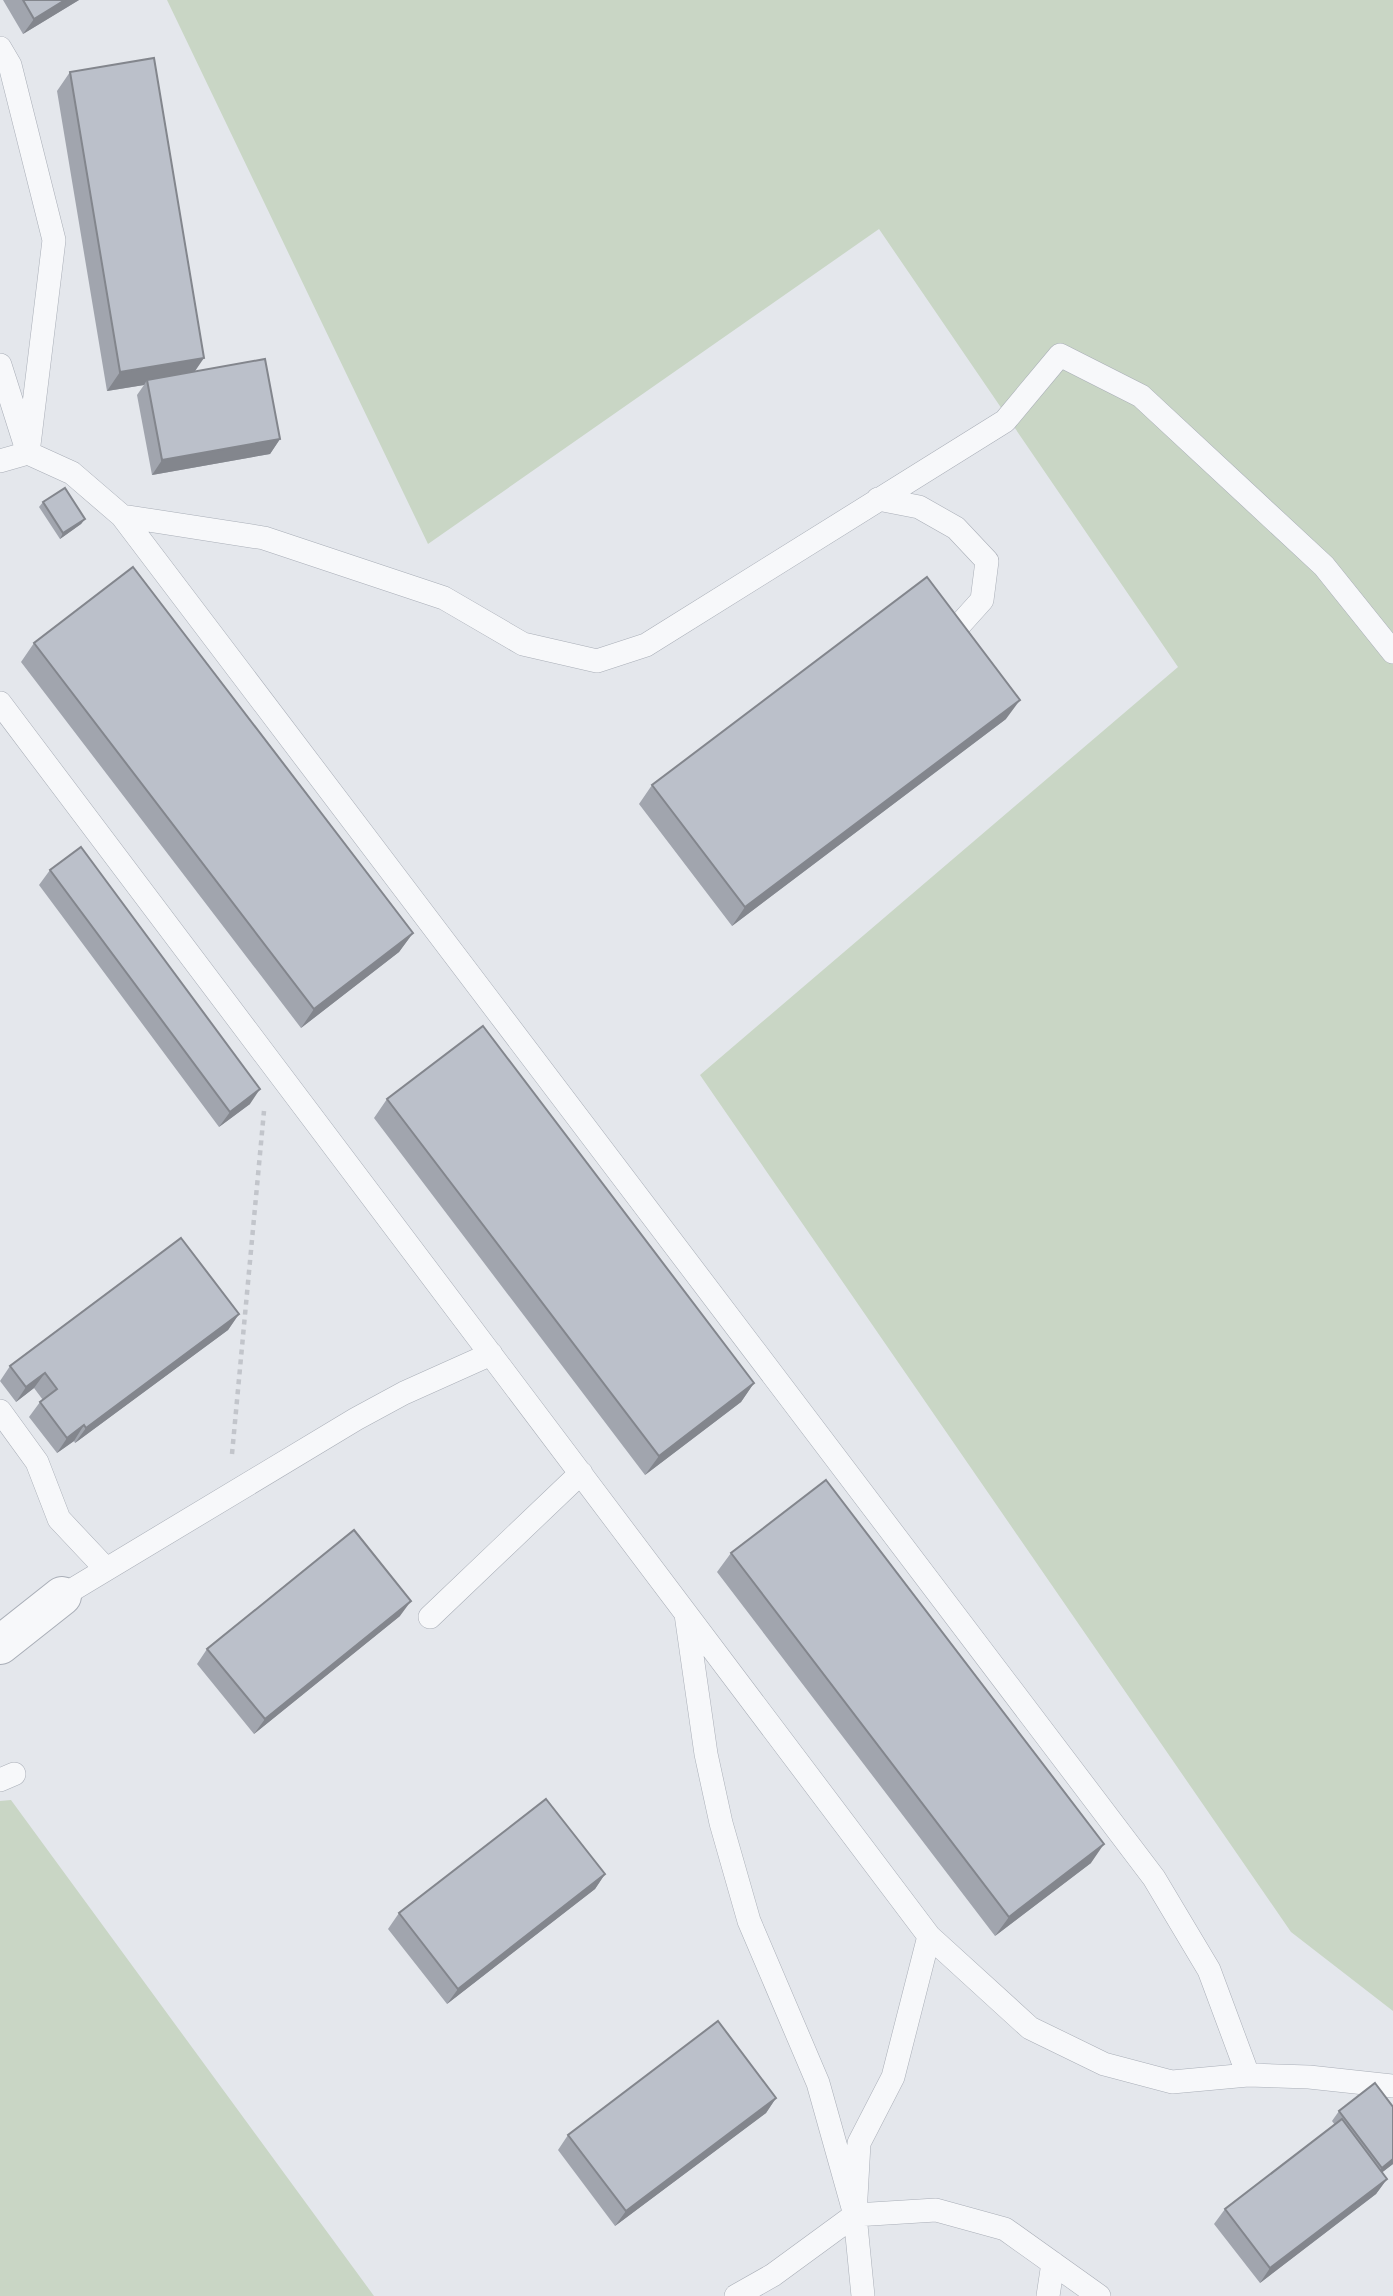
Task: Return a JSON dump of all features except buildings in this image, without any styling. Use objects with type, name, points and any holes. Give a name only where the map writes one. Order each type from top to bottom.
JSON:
[{"type":"street","points":[[0,1645],[62,1596]]},
{"type":"lane","points":[[0,48],[10,65],[54,240],[28,453]]},
{"type":"lane","points":[[122,516],[264,538],[444,598],[523,644],[597,662],[646,645],[1005,421],[1060,355],[1141,396],[1324,566],[1393,652]]},
{"type":"lane","points":[[0,365],[28,453]]},
{"type":"lane","points":[[0,461],[28,453],[72,473],[122,516],[1154,1878],[1209,1970],[1248,2075]]},
{"type":"lane","points":[[878,499],[919,507],[928,512],[956,528],[987,561],[982,600],[946,640]]},
{"type":"lane","points":[[0,703],[929,1936],[1030,2028],[1104,2064],[1172,2082],[1248,2075],[1309,2077],[1393,2085]]},
{"type":"lane","points":[[62,1596],[383,1404],[491,1354]]},
{"type":"lane","points":[[0,1411],[37,1462],[59,1519],[106,1569]]},
{"type":"lane","points":[[430,1617],[581,1473]]},
{"type":"lane","points":[[685,1611],[706,1754],[721,1823],[749,1920],[818,2083],[855,2215]]},
{"type":"lane","points":[[863,2296],[855,2215],[859,2143],[892,2077],[929,1936]]},
{"type":"lane","points":[[736,2296],[773,2275],[855,2215],[936,2210],[1005,2229],[1099,2296]]},
{"type":"lane","points":[[1048,2296],[1053,2263]]},
{"type":"path","points":[[228,1496],[262,1131],[271,1062]]},
{"type":"green space","points":[[167,0],[1393,0],[1393,2011],[1291,1932],[700,1075],[1178,667],[879,229],[428,544]]},
{"type":"green space","points":[[11,1800],[374,2296],[0,2296],[0,1801]]}]
